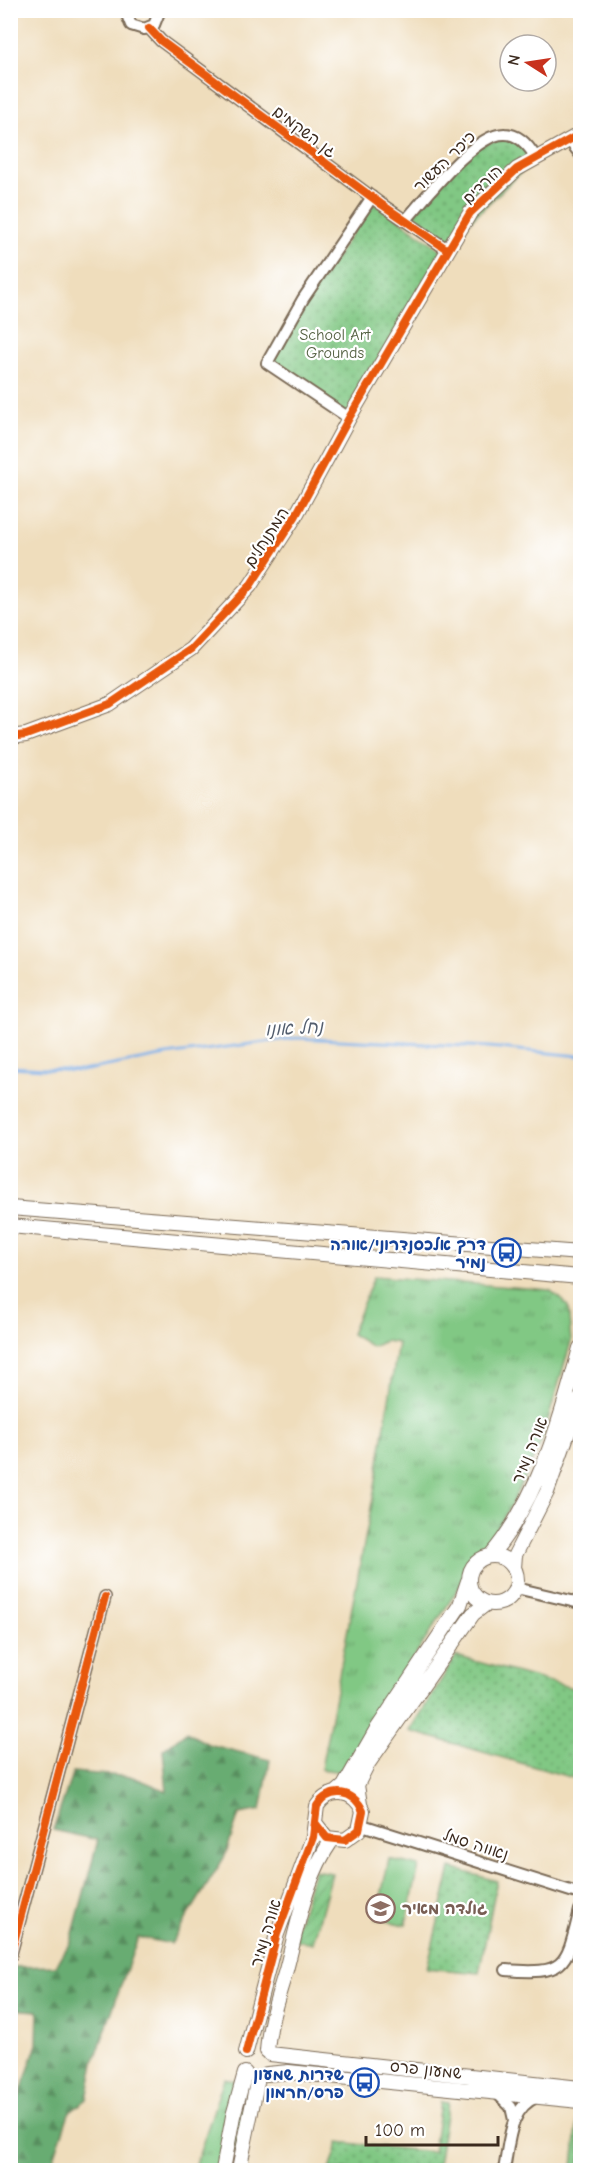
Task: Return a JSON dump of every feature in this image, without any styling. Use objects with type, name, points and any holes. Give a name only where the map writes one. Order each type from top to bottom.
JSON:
[{"type":"street","name":"גן השקמים","points":[[125,10],[131,26],[138,29],[149,28],[161,41],[372,197],[448,250]]},
{"type":"street","points":[[149,28],[157,21],[159,10]]},
{"type":"street","name":"כיכר העשור","points":[[405,221],[454,167],[489,138],[503,133],[513,135],[530,146],[536,158]]},
{"type":"street","points":[[575,137],[580,154]]},
{"type":"street","name":"הורדים","points":[[448,250],[470,213],[509,176],[575,137]]},
{"type":"street","points":[[349,418],[267,363],[303,299],[372,197]]},
{"type":"street","name":"המתנחלים","points":[[10,736],[26,735],[110,705],[191,649],[250,586],[295,517],[349,418],[448,250]]},
{"type":"street","points":[[10,1208],[580,1253]]},
{"type":"street","points":[[17,1227],[580,1277]]},
{"type":"street","points":[[566,1252],[580,1247]]},
{"type":"street","points":[[564,1276],[580,1284]]},
{"type":"street","name":"אורה נמיר","points":[[491,1556],[516,1522],[535,1482],[558,1422],[580,1348]]},
{"type":"street","name":"אורה נמיר","points":[[514,1568],[515,1556],[547,1492],[580,1399]]},
{"type":"street","points":[[491,1556],[504,1558],[514,1568],[516,1588],[504,1602],[486,1604],[473,1614],[367,1766],[357,1785],[363,1818],[362,1825],[350,1838],[332,1840],[322,1834],[316,1824],[315,1812],[320,1800],[344,1786],[375,1732],[460,1605],[474,1564],[491,1556]]},
{"type":"street","points":[[468,1581],[472,1593],[486,1604]]},
{"type":"street","points":[[516,1588],[580,1603]]},
{"type":"street","points":[[10,1957],[105,1597]]},
{"type":"street","points":[[337,1792],[350,1794],[360,1804]]},
{"type":"street","name":"אורה נמיר","points":[[246,2052],[277,1934],[316,1824]]},
{"type":"street","name":"נאווה סמל","points":[[362,1825],[580,1894]]},
{"type":"street","name":"אורה נמיר","points":[[268,2052],[272,2016],[301,1910],[318,1861],[332,1840]]},
{"type":"street","points":[[506,1970],[542,1973],[560,1965],[569,1955],[580,1910]]},
{"type":"street","points":[[223,2170],[233,2116],[257,2075],[272,2067],[268,2052],[258,2047],[246,2052],[242,2064],[257,2075]]},
{"type":"street","name":"שמעון פרס","points":[[268,2052],[580,2088]]},
{"type":"street","name":"שמעון פרס","points":[[257,2075],[289,2072],[580,2101]]},
{"type":"street","points":[[239,2170],[257,2075]]},
{"type":"street","points":[[497,2093],[511,2107],[514,2121]]},
{"type":"street","points":[[504,2170],[514,2121],[521,2108],[537,2097]]},
{"type":"green space","points":[[513,135],[536,158],[447,243],[409,219],[474,148]]},
{"type":"green space","name":"School Art Grounds","points":[[373,201],[444,252],[349,418],[267,363]]},
{"type":"green space","points":[[374,1276],[550,1290],[568,1306],[571,1342],[541,1443],[509,1509],[341,1772],[321,1769],[375,1487],[398,1343],[385,1341],[372,1347],[351,1334]]},
{"type":"green space","points":[[456,1656],[580,1690],[580,1780],[410,1731]]},
{"type":"green space","points":[[186,1732],[208,1744],[270,1760],[261,1810],[239,1814],[225,1856],[171,1944],[138,1937],[94,2062],[87,2099],[69,2113],[50,2170],[11,2170],[11,2121],[37,2044],[38,2011],[11,2009],[11,1982],[14,1967],[56,1966],[71,1941],[98,1840],[53,1830],[73,1772],[133,1777],[167,1791],[163,1750]]},
{"type":"green space","points":[[389,1859],[419,1866],[406,1925],[376,1919]]},
{"type":"green space","points":[[451,1868],[497,1881],[479,1973],[427,1968]]},
{"type":"green space","points":[[314,1870],[332,1873],[313,1943],[293,1940]]},
{"type":"green space","points":[[224,2078],[252,2084],[232,2170],[194,2170]]},
{"type":"green space","points":[[440,2102],[448,2103],[437,2170],[330,2170],[339,2142],[433,2152]]},
{"type":"green space","points":[[578,2117],[580,2117],[580,2170],[568,2170],[569,2167],[573,2167]]},
{"type":"waterway","name":"נחל אונו","points":[[10,1067],[81,1071],[166,1055],[296,1038],[489,1047],[580,1056]]},
{"type":"cycle path","points":[[149,28],[161,41],[381,204],[448,250]]},
{"type":"cycle path","points":[[10,737],[26,735],[110,704],[191,649],[250,586],[295,517],[349,418],[470,213],[517,169],[580,134]]},
{"type":"cycle path","points":[[10,1957],[105,1597]]},
{"type":"cycle path","points":[[246,2052],[277,1934],[313,1837],[317,1806],[328,1795],[342,1793],[354,1799],[363,1811],[359,1830],[345,1840],[327,1838],[316,1824]]},
{"type":"place","name":"דרך אלכסנדרוני/אורה נמיר","points":[[507,1253]]},
{"type":"place","name":"גולדה מאיר","points":[[381,1908]]},
{"type":"place","name":"שדרות שמעון פרס/חרמון","points":[[365,2083]]}]
